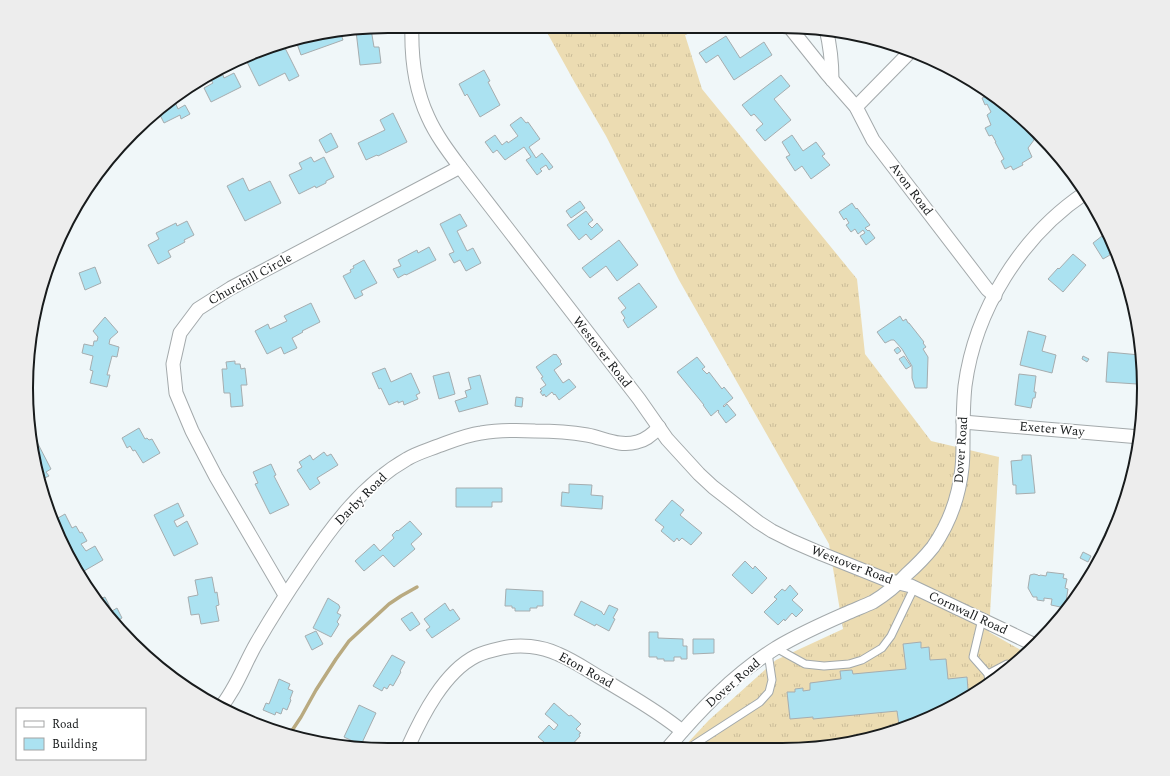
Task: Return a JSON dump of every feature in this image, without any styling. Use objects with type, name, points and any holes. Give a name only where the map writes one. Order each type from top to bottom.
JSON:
[{"type":"street","name":"Westover Road","points":[[412,33],[412,54],[418,87],[422,103],[436,132],[460,167],[674,448],[713,487],[772,531],[822,554],[887,580],[899,583]]},
{"type":"street","name":"Avon Road","points":[[795,34],[856,107],[873,140],[987,289],[994,296]]},
{"type":"street","points":[[827,36],[832,67],[832,80]]},
{"type":"street","points":[[856,107],[906,56]]},
{"type":"street","name":"Churchill Circle","points":[[285,596],[216,477],[192,431],[176,393],[173,364],[180,333],[198,309],[231,288],[460,167]]},
{"type":"street","name":"Dover Road","points":[[671,743],[732,680],[772,651],[807,631],[872,602],[887,593],[918,565],[933,547],[954,507],[960,483],[965,387],[976,339],[986,313],[994,296],[1014,263],[1028,244],[1041,230],[1080,196]]},
{"type":"street","name":"Exeter Way","points":[[963,422],[1134,436]]},
{"type":"street","name":"Darby Road","points":[[224,702],[229,696],[254,646],[285,596],[320,545],[348,509],[377,480],[393,468],[414,456],[464,437],[480,433],[496,431],[551,431],[587,435],[614,443],[625,444],[646,439],[659,427]]},
{"type":"street","name":"Cornwall Road","points":[[899,583],[914,588],[1029,642]]},
{"type":"street","name":"Eton Road","points":[[410,743],[426,710],[437,693],[457,670],[476,656],[487,651],[518,646],[552,652],[572,661],[638,700],[670,721],[682,731]]},
{"type":"lane","points":[[697,743],[760,702],[769,692],[772,680],[772,651],[804,664],[824,666],[848,664],[862,660],[882,648],[890,636],[914,588]]},
{"type":"lane","points":[[982,619],[973,657],[988,674],[1002,667]]},
{"type":"green space","points":[[547,33],[690,33],[685,35],[702,89],[857,279],[865,354],[931,441],[999,457],[989,632],[1021,650],[998,670],[960,695],[939,706],[918,716],[874,731],[828,740],[805,742],[688,743],[709,720],[776,660],[843,629],[829,544],[679,280],[606,136]]},
{"type":"building","points":[[372,34],[374,47],[379,47],[381,63],[360,65],[356,35]]},
{"type":"building","points":[[342,36],[343,40],[301,55],[297,45]]},
{"type":"building","points":[[726,36],[740,58],[764,42],[772,55],[734,80],[718,55],[706,63],[699,53]]},
{"type":"building","points":[[285,48],[299,76],[289,81],[285,73],[259,86],[247,62]]},
{"type":"building","points":[[484,70],[490,81],[488,82],[500,105],[480,117],[467,94],[465,96],[459,84]]},
{"type":"building","points":[[234,73],[241,87],[211,102],[204,88],[213,83],[211,80],[215,78],[223,75],[224,78]]},
{"type":"building","points":[[781,75],[790,86],[774,99],[791,120],[765,141],[756,130],[763,124],[754,114],[751,116],[742,105]]},
{"type":"building","points":[[985,97],[998,106],[1032,136],[1034,140],[1028,148],[1032,157],[1022,163],[1023,165],[1013,170],[1011,166],[1005,169],[1001,161],[1004,159],[996,142],[992,135],[989,136],[985,128],[991,125],[987,115],[991,112],[987,104],[985,105],[982,98]]},
{"type":"building","points":[[176,104],[178,109],[185,105],[190,114],[181,119],[180,115],[164,123],[160,116]]},
{"type":"building","points":[[393,113],[407,142],[366,160],[358,143],[385,130],[380,120]]},
{"type":"building","points":[[521,117],[526,123],[528,122],[540,139],[529,147],[536,158],[542,153],[553,167],[549,170],[546,165],[540,169],[542,171],[537,175],[526,160],[531,157],[524,147],[505,160],[497,150],[493,153],[485,142],[495,135],[502,145],[507,141],[508,143],[518,136],[510,125]]},
{"type":"building","points":[[331,133],[338,147],[326,153],[319,140]]},
{"type":"building","points":[[792,135],[803,151],[816,142],[825,154],[822,156],[830,165],[811,179],[802,166],[795,171],[786,157],[790,155],[782,142]]},
{"type":"building","points":[[311,157],[314,162],[324,157],[334,177],[316,188],[315,186],[299,194],[289,175],[302,169],[299,163]]},
{"type":"building","points":[[243,178],[249,191],[270,181],[281,203],[245,221],[227,186]]},
{"type":"building","points":[[580,201],[585,208],[571,218],[566,211]]},
{"type":"building","points":[[852,203],[870,225],[865,228],[868,231],[869,230],[875,238],[866,245],[860,236],[865,233],[863,230],[858,234],[855,229],[851,232],[846,225],[849,223],[846,218],[844,220],[839,212]]},
{"type":"building","points":[[586,211],[593,220],[588,224],[592,228],[597,223],[603,230],[591,240],[586,234],[579,240],[567,225]]},
{"type":"building","points":[[460,214],[467,226],[457,231],[467,251],[473,248],[481,263],[466,271],[460,260],[454,263],[449,254],[454,252],[440,224]]},
{"type":"building","points":[[187,221],[194,235],[184,240],[185,242],[168,251],[171,257],[158,264],[148,245],[159,239],[156,233],[176,223],[177,226]]},
{"type":"building","points":[[1102,236],[1110,255],[1103,259],[1093,243]]},
{"type":"building","points":[[619,240],[638,265],[617,281],[606,266],[590,278],[582,268]]},
{"type":"building","points":[[429,247],[436,260],[398,278],[393,269],[401,266],[398,260],[417,250],[418,253]]},
{"type":"building","points":[[1073,254],[1086,265],[1063,292],[1048,279]]},
{"type":"building","points":[[364,260],[377,283],[361,291],[363,295],[355,299],[343,276],[351,272],[350,270],[354,268],[353,266]]},
{"type":"building","points":[[95,267],[101,283],[85,290],[79,273]]},
{"type":"building","points":[[639,283],[657,307],[628,328],[623,320],[625,318],[621,312],[626,308],[618,298]]},
{"type":"building","points":[[311,303],[320,322],[292,338],[297,348],[284,354],[281,347],[267,354],[255,331],[268,324],[270,329],[287,321],[284,316]]},
{"type":"building","points":[[900,316],[903,321],[906,319],[924,342],[923,343],[926,347],[923,349],[928,357],[927,388],[915,388],[912,378],[912,366],[902,349],[894,340],[885,343],[877,332]]},
{"type":"building","points":[[105,317],[118,332],[110,339],[109,344],[119,347],[117,357],[112,356],[107,375],[110,375],[107,387],[90,383],[93,371],[90,370],[93,356],[82,353],[84,344],[93,346],[94,341],[97,341],[98,337],[93,331]]},
{"type":"building","points":[[1028,331],[1046,336],[1042,351],[1056,355],[1052,373],[1020,365]]},
{"type":"building","points":[[898,347],[901,351],[897,354],[894,350]]},
{"type":"building","points":[[1108,352],[1135,355],[1137,384],[1106,382]]},
{"type":"building","points":[[556,354],[562,364],[554,370],[563,383],[569,379],[576,387],[559,400],[552,392],[546,397],[540,392],[542,391],[540,389],[546,385],[541,378],[543,377],[536,367]]},
{"type":"building","points":[[904,356],[911,366],[906,369],[899,359]]},
{"type":"building","points":[[1083,356],[1089,359],[1087,362],[1082,359]]},
{"type":"building","points":[[697,357],[705,367],[702,369],[707,374],[709,372],[722,389],[724,387],[733,398],[723,406],[724,407],[727,404],[736,415],[726,423],[718,410],[711,416],[677,372]]},
{"type":"building","points":[[235,361],[235,364],[240,364],[241,369],[245,368],[247,385],[241,385],[243,406],[231,407],[230,393],[224,393],[222,369],[227,369],[226,362]]},
{"type":"building","points":[[385,368],[391,382],[411,373],[420,393],[416,395],[418,399],[404,405],[403,401],[398,403],[398,401],[389,405],[381,388],[379,389],[372,373]]},
{"type":"building","points":[[449,372],[455,394],[439,399],[433,376]]},
{"type":"building","points":[[1019,374],[1036,376],[1034,392],[1036,392],[1031,408],[1015,405]]},
{"type":"building","points":[[480,375],[488,404],[459,412],[455,401],[467,397],[465,391],[471,389],[468,378]]},
{"type":"building","points":[[516,397],[523,398],[522,407],[515,406]]},
{"type":"building","points":[[139,428],[145,439],[152,439],[160,453],[143,463],[135,450],[133,451],[130,446],[127,448],[122,438]]},
{"type":"building","points":[[38,443],[51,469],[46,472],[49,476],[45,478]]},
{"type":"building","points":[[324,452],[327,456],[331,454],[338,465],[317,478],[320,483],[310,490],[297,470],[302,467],[299,462],[310,455],[313,460]]},
{"type":"building","points":[[1022,455],[1031,455],[1035,493],[1016,494],[1016,485],[1013,485],[1011,461],[1022,460]]},
{"type":"building","points":[[271,464],[276,475],[274,476],[289,505],[270,514],[255,484],[258,483],[253,472]]},
{"type":"building","points":[[569,484],[592,485],[591,495],[603,496],[602,509],[561,506],[562,492],[569,493]]},
{"type":"building","points":[[456,488],[502,488],[502,502],[492,502],[492,507],[456,507]]},
{"type":"building","points":[[672,500],[684,510],[680,515],[702,533],[691,545],[682,538],[679,541],[677,538],[674,542],[661,531],[664,527],[655,520]]},
{"type":"building","points":[[178,503],[184,516],[174,521],[177,527],[187,521],[198,544],[174,556],[154,515]]},
{"type":"building","points":[[65,514],[72,528],[76,526],[80,533],[82,532],[87,541],[81,544],[86,551],[95,546],[103,560],[84,571],[58,518]]},
{"type":"building","points":[[410,521],[422,534],[411,544],[415,549],[394,567],[383,555],[364,571],[355,561],[374,544],[380,551],[394,538],[392,535],[397,530],[398,531]]},
{"type":"building","points":[[1108,527],[1100,545],[1097,550]]},
{"type":"building","points":[[1083,552],[1091,556],[1088,562],[1080,558]]},
{"type":"building","points":[[745,561],[753,569],[755,566],[767,578],[752,594],[732,575]]},
{"type":"building","points":[[1047,572],[1064,574],[1063,578],[1067,579],[1065,588],[1068,589],[1066,601],[1061,607],[1051,605],[1052,599],[1044,598],[1044,601],[1037,600],[1037,597],[1033,597],[1028,588],[1030,575],[1034,574],[1046,576]]},
{"type":"building","points":[[212,577],[215,593],[217,592],[219,605],[216,606],[219,621],[201,624],[199,614],[191,615],[188,597],[198,595],[195,580]]},
{"type":"building","points":[[790,585],[798,594],[792,600],[803,610],[796,617],[792,613],[785,621],[784,619],[778,625],[764,612],[777,599],[774,597],[782,589],[785,591]]},
{"type":"building","points":[[506,589],[543,591],[543,606],[530,608],[530,611],[515,611],[515,608],[512,608],[512,606],[505,606]]},
{"type":"building","points":[[105,597],[112,611],[117,608],[122,618],[119,620],[106,604],[102,598]]},
{"type":"building","points":[[328,598],[339,605],[340,607],[337,613],[341,615],[337,622],[339,624],[331,637],[313,628]]},
{"type":"building","points":[[581,601],[602,612],[604,615],[609,605],[618,609],[613,618],[615,619],[609,631],[596,624],[595,626],[574,615]]},
{"type":"building","points":[[445,603],[450,611],[453,609],[460,619],[432,638],[426,630],[430,627],[424,619]]},
{"type":"building","points":[[412,612],[420,624],[410,631],[401,619]]},
{"type":"building","points":[[316,631],[323,644],[312,650],[305,636]]},
{"type":"building","points":[[649,632],[658,632],[658,638],[683,639],[683,646],[687,646],[687,659],[674,657],[674,661],[664,661],[664,659],[657,659],[657,657],[649,657]]},
{"type":"building","points":[[693,639],[714,639],[714,653],[693,654]]},
{"type":"building","points":[[921,642],[921,648],[929,647],[930,660],[946,659],[948,679],[967,677],[968,689],[970,689],[939,706],[899,723],[897,711],[813,719],[813,717],[790,719],[787,692],[795,692],[795,689],[803,688],[803,691],[810,690],[810,683],[841,679],[840,671],[852,670],[853,674],[906,669],[903,644]]},
{"type":"building","points":[[392,655],[405,662],[393,686],[390,684],[387,689],[384,687],[382,691],[373,686]]},
{"type":"building","points":[[279,679],[290,684],[288,689],[293,691],[287,710],[283,708],[281,714],[276,712],[275,715],[263,710],[266,703],[269,704]]},
{"type":"building","points":[[554,703],[581,724],[576,729],[581,733],[579,734],[580,736],[574,743],[543,743],[544,742],[538,737],[549,725],[554,730],[558,725],[545,714]]},
{"type":"building","points":[[359,705],[376,713],[363,742],[352,741],[344,737]]},
{"type":"waterway","points":[[292,730],[316,690],[349,641],[389,604],[417,587]]}]
